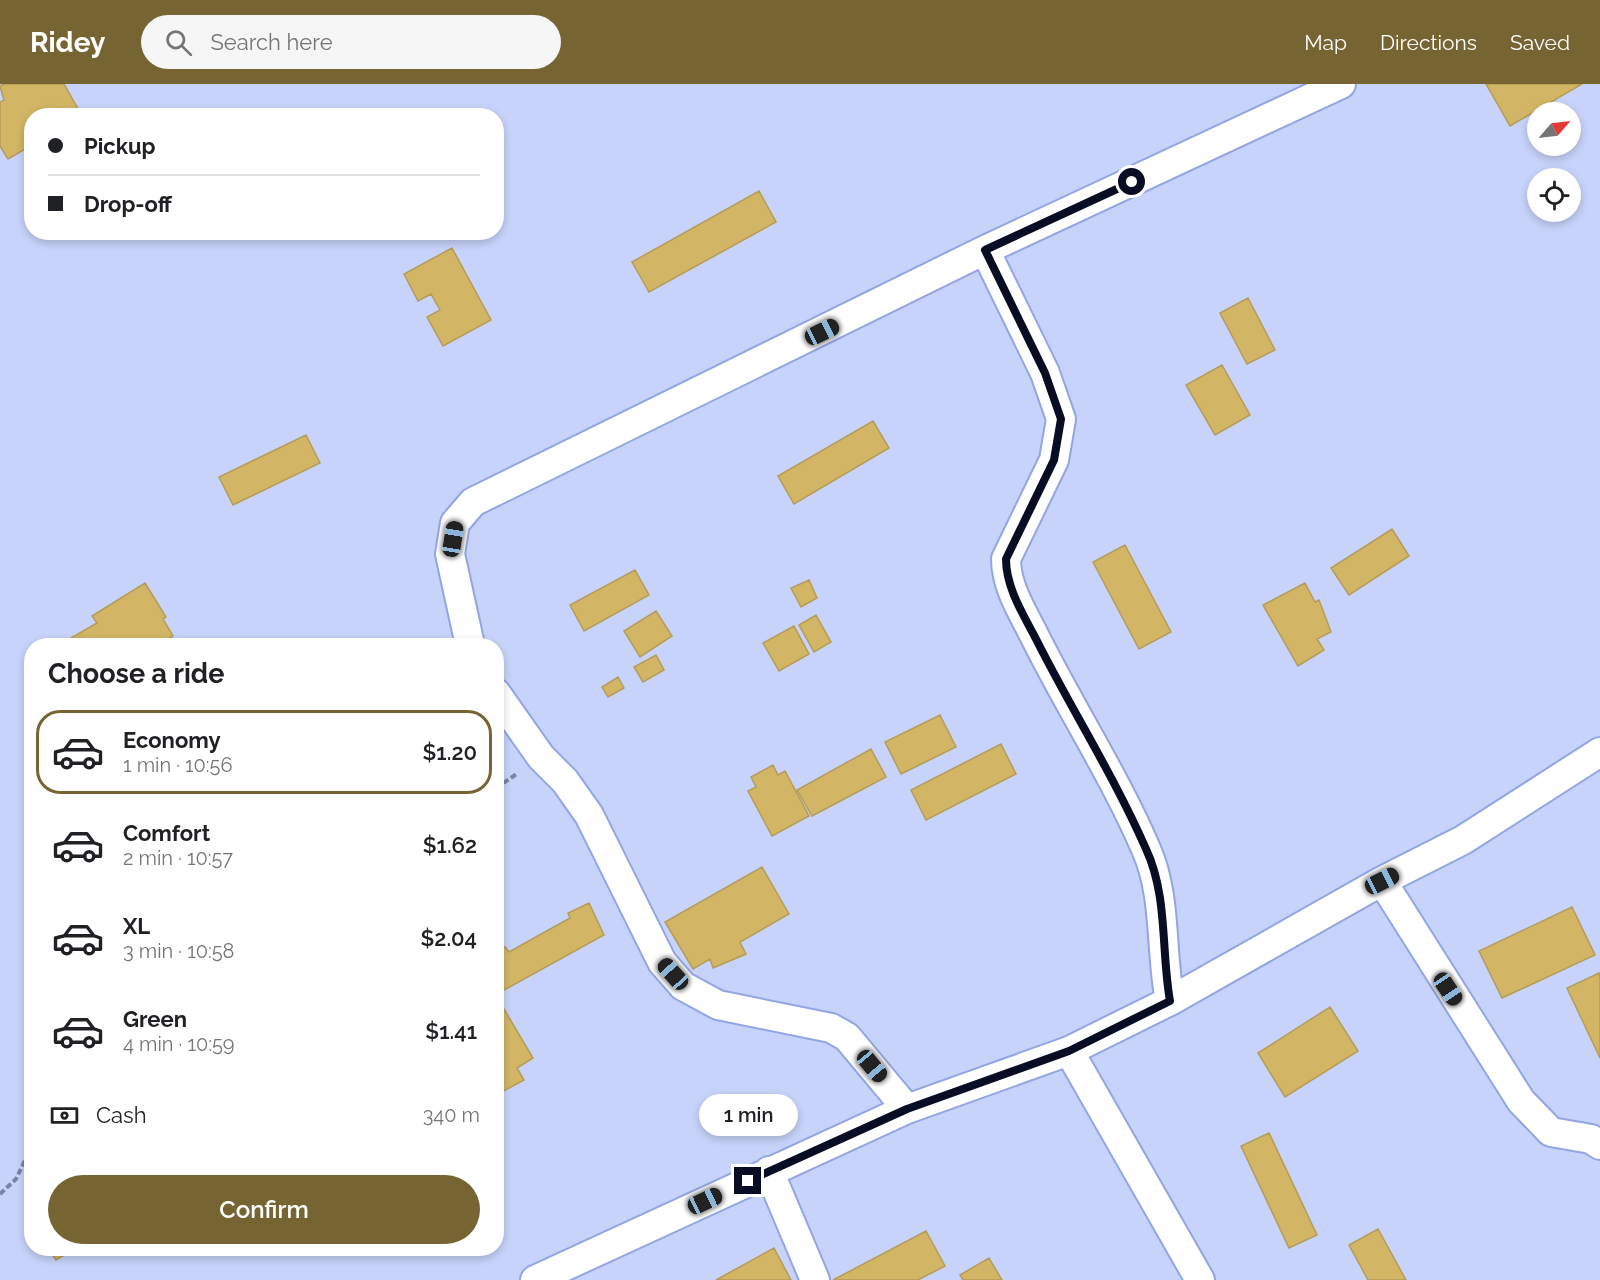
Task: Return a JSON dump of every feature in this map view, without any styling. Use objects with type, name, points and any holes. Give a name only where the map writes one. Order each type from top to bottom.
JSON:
[{"type":"street","points":[[468,638],[450,554],[455,523],[473,502],[985,250],[1341,84]]},
{"type":"street","points":[[985,250],[1045,373],[1061,419],[1054,460],[1006,559],[1006,571],[1010,586],[1048,663],[1147,850],[1161,907],[1165,975],[1170,1001]]},
{"type":"street","points":[[504,704],[541,757],[565,781],[589,815],[662,962],[683,986],[718,1005],[831,1028],[847,1037],[907,1109]]},
{"type":"street","points":[[535,1280],[907,1109],[1069,1051],[1170,1001],[1382,881],[1463,840],[1600,752]]},
{"type":"street","points":[[1382,881],[1521,1101],[1551,1132],[1591,1139],[1600,1145]]},
{"type":"street","points":[[1069,1051],[1200,1280]]},
{"type":"street","points":[[770,1172],[815,1280]]},
{"type":"path","points":[[0,1194],[16,1179],[24,1162]]},
{"type":"building","points":[[4,84],[64,84],[78,108],[24,108],[24,150],[8,159],[0,146],[0,102],[4,100],[0,86]]},
{"type":"building","points":[[1486,84],[1582,84],[1551,102],[1527,102],[1527,116],[1510,126]]},
{"type":"building","points":[[759,191],[776,222],[649,292],[632,262]]},
{"type":"building","points":[[452,248],[491,320],[443,346],[427,317],[440,310],[431,294],[418,301],[404,274]]},
{"type":"building","points":[[1248,298],[1275,350],[1247,364],[1220,313]]},
{"type":"building","points":[[1222,365],[1250,415],[1215,435],[1186,385]]},
{"type":"building","points":[[873,421],[889,448],[794,504],[778,476]]},
{"type":"building","points":[[306,435],[320,463],[233,505],[219,477]]},
{"type":"building","points":[[1392,529],[1409,556],[1349,595],[1331,568]]},
{"type":"building","points":[[1125,545],[1171,632],[1139,649],[1093,562]]},
{"type":"building","points":[[635,570],[649,595],[584,631],[570,605]]},
{"type":"building","points":[[809,580],[817,598],[801,607],[791,588]]},
{"type":"building","points":[[145,583],[166,617],[163,619],[173,636],[170,638],[71,638],[97,623],[92,616]]},
{"type":"building","points":[[1305,583],[1315,602],[1319,600],[1331,632],[1317,639],[1324,650],[1298,666],[1263,605]]},
{"type":"building","points":[[656,611],[672,636],[640,657],[624,631]]},
{"type":"building","points":[[816,615],[831,642],[814,652],[799,625]]},
{"type":"building","points":[[794,626],[809,654],[779,671],[763,643]]},
{"type":"building","points":[[656,655],[664,670],[643,682],[634,667]]},
{"type":"building","points":[[618,677],[624,688],[608,697],[602,687]]},
{"type":"building","points":[[940,715],[956,747],[901,774],[885,742]]},
{"type":"building","points":[[1001,744],[1016,774],[926,820],[911,790]]},
{"type":"building","points":[[871,749],[886,777],[812,816],[797,790]]},
{"type":"building","points":[[773,765],[778,775],[785,771],[809,816],[772,836],[748,791],[756,787],[751,777]]},
{"type":"building","points":[[762,867],[789,914],[740,942],[746,954],[713,968],[710,959],[693,969],[665,922]]},
{"type":"building","points":[[589,903],[604,935],[504,990],[504,947],[509,952],[570,918],[568,913]]},
{"type":"building","points":[[1572,907],[1595,955],[1502,998],[1479,951]]},
{"type":"building","points":[[1599,973],[1600,976],[1600,1058],[1567,988]]},
{"type":"building","points":[[1330,1007],[1358,1051],[1285,1097],[1258,1053]]},
{"type":"building","points":[[504,1009],[533,1058],[517,1068],[524,1080],[504,1091]]},
{"type":"building","points":[[1269,1133],[1317,1235],[1289,1248],[1241,1146]]},
{"type":"building","points":[[1378,1229],[1406,1280],[1368,1280],[1349,1245]]},
{"type":"building","points":[[926,1231],[945,1266],[918,1280],[833,1280]]},
{"type":"building","points":[[774,1248],[791,1280],[716,1280]]},
{"type":"building","points":[[989,1258],[1002,1280],[963,1280],[960,1275]]},
{"type":"route","points":[[748,1181],[907,1109],[980,1085],[1069,1051],[1170,1001],[1165,975],[1161,907],[1147,850],[1048,663],[1010,586],[1006,571],[1006,559],[1054,460],[1061,419],[1045,373],[985,250],[1132,182]]}]
